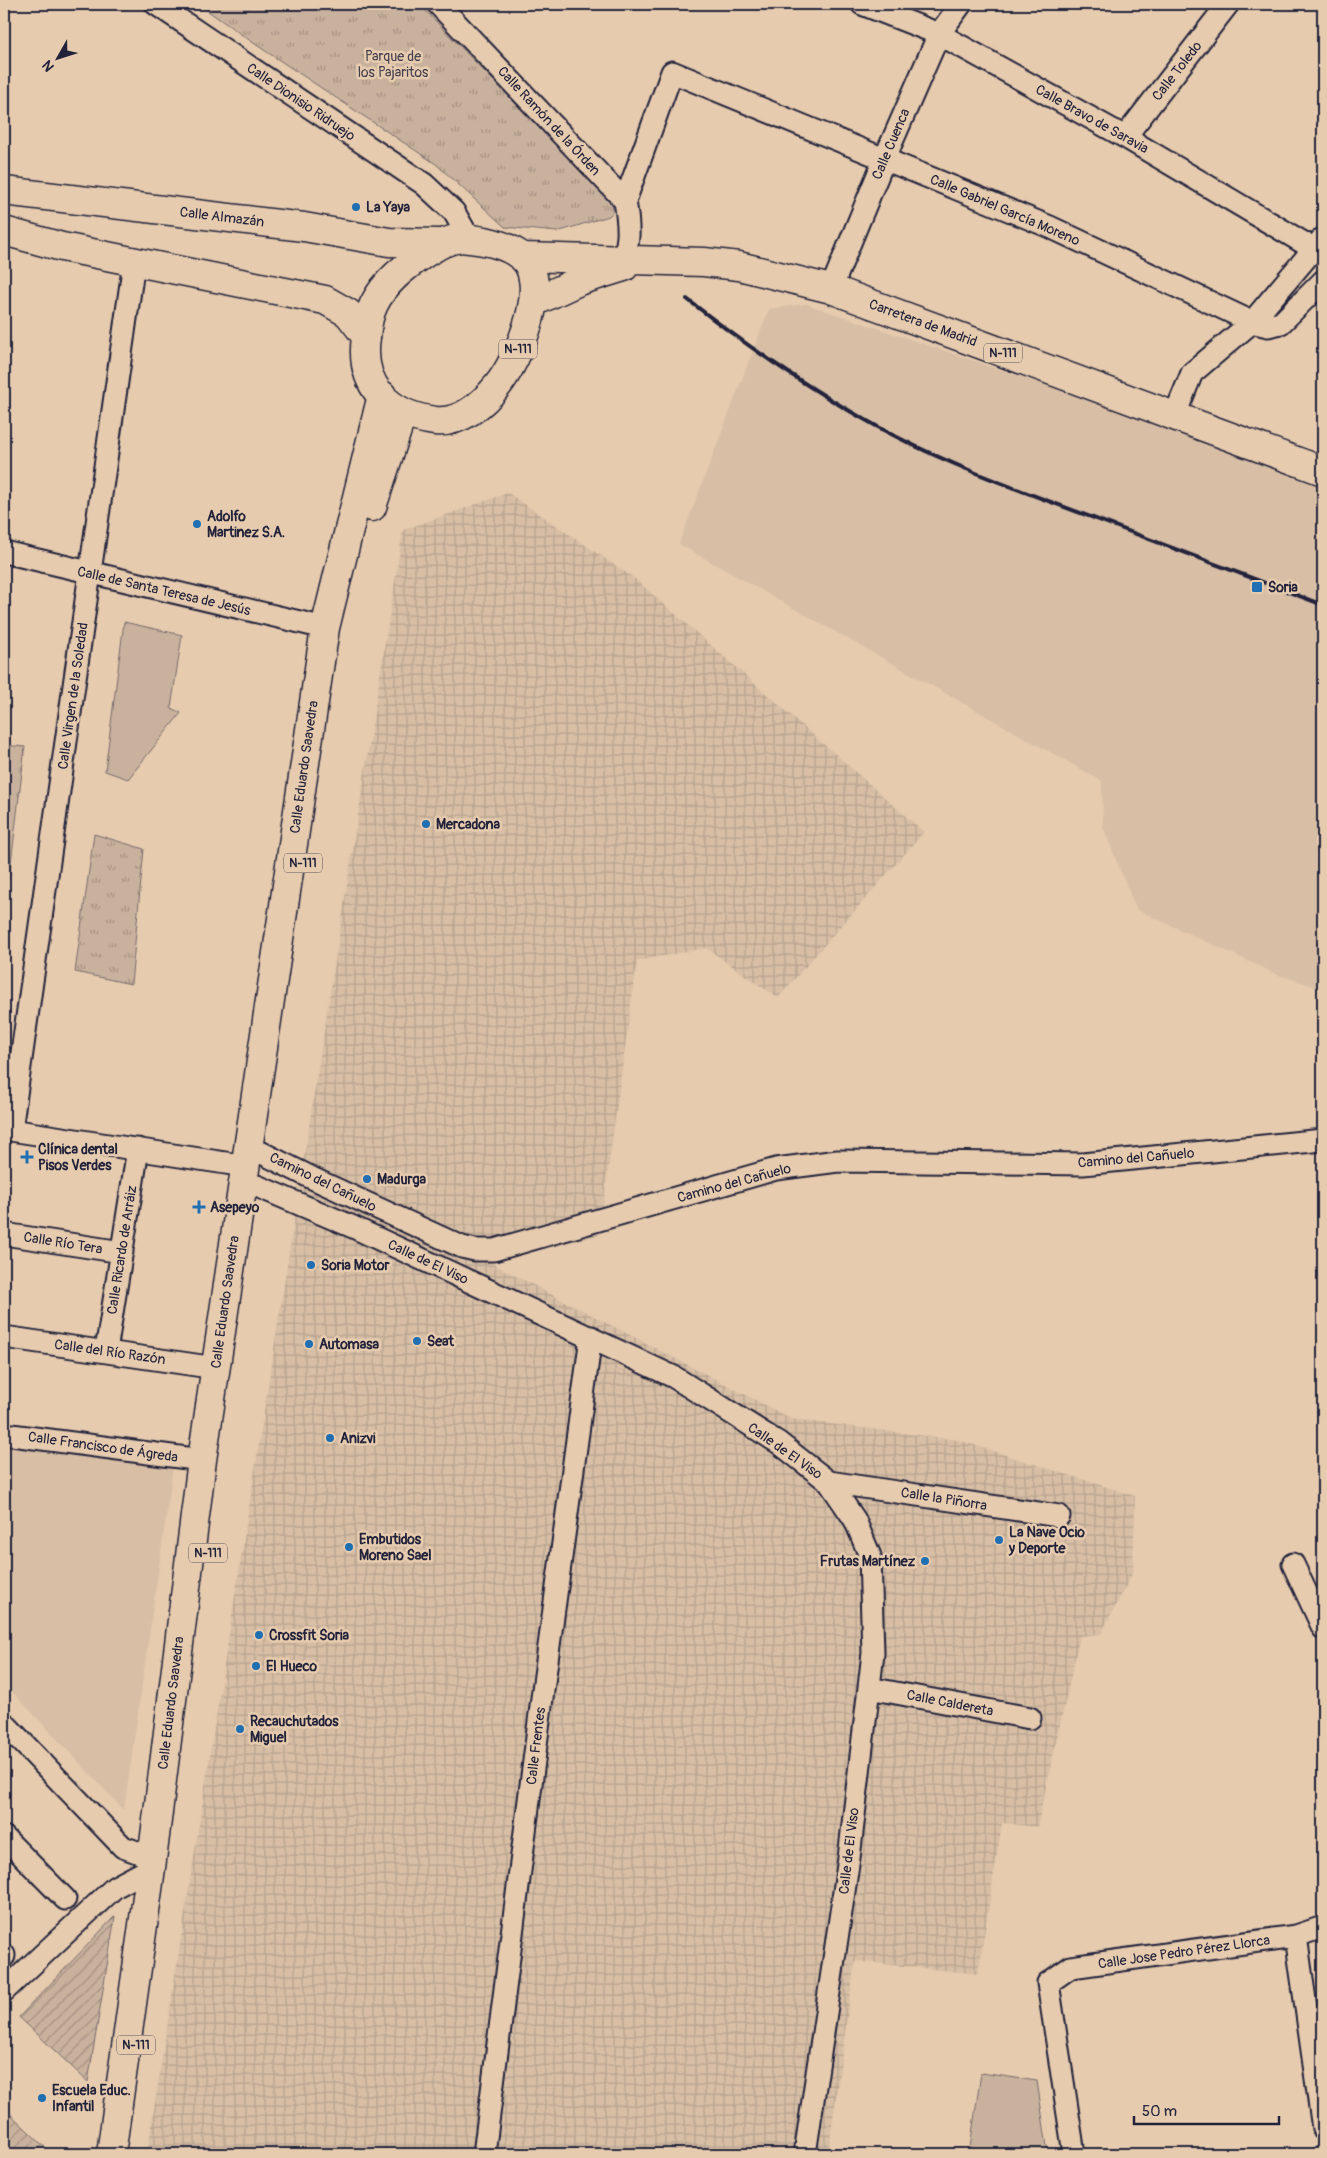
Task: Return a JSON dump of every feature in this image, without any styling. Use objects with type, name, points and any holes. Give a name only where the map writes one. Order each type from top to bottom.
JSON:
[{"type":"main road","name":"Calle Almazán","points":[[4,191],[304,227],[389,242],[454,241]]},
{"type":"main road","points":[[4,231],[62,247],[325,300],[348,312],[366,336]]},
{"type":"main road","points":[[454,241],[486,240],[523,258]]},
{"type":"main road","name":"N-111","points":[[454,241],[405,266],[389,282],[374,304],[368,321],[363,355],[372,385],[387,402],[414,417],[444,422],[467,414],[478,406],[498,385],[514,358],[534,302],[532,273],[523,258]]},
{"type":"main road","name":"Carretera de Madrid","points":[[523,258],[619,264],[655,259],[704,262],[739,266],[831,289],[1323,471]]},
{"type":"main road","name":"Carretera de Madrid","points":[[534,302],[619,264]]},
{"type":"main road","name":"Calle Eduardo Saavedra","points":[[111,2154],[151,1863],[202,1460],[216,1368],[255,1168],[312,800],[350,587],[358,523],[382,395]]},
{"type":"main road","name":"Calle Eduardo Saavedra","points":[[122,2154],[150,1936],[164,1862],[221,1463],[255,1168],[325,628],[358,523],[403,412]]},
{"type":"street","name":"Calle Dionisio Ridruejo","points":[[156,4],[424,184],[454,212],[466,234],[454,241]]},
{"type":"street","name":"Calle Ramón de la Órden","points":[[438,4],[624,201]]},
{"type":"street","name":"Calle Ramón de la Órden","points":[[450,4],[474,40]]},
{"type":"street","name":"Calle Bravo de Saravia","points":[[862,4],[938,34],[1319,244]]},
{"type":"street","name":"Calle Cuenca","points":[[831,289],[938,34],[961,4]]},
{"type":"street","name":"Calle Toledo","points":[[1125,137],[1228,4]]},
{"type":"street","name":"Calle Gabriel García Moreno","points":[[624,201],[672,72],[1050,227],[1252,322],[1268,326],[1281,323],[1323,281]]},
{"type":"street","points":[[619,264],[628,236],[624,201]]},
{"type":"street","points":[[1174,417],[1192,373],[1252,322],[1319,244]]},
{"type":"street","name":"Calle Virgen de la Soledad","points":[[7,1130],[91,574],[134,262]]},
{"type":"street","name":"Calle de Santa Teresa de Jesús","points":[[4,552],[325,628]]},
{"type":"street","points":[[7,1130],[255,1168]]},
{"type":"street","name":"Camino del Cañuelo","points":[[255,1168],[312,1178],[462,1247],[475,1250],[494,1250],[776,1169],[847,1161],[1083,1164],[1323,1140]]},
{"type":"street","name":"Calle Ricardo de Arráiz","points":[[106,1351],[138,1149]]},
{"type":"street","name":"Calle de El Viso","points":[[255,1168],[353,1227],[674,1377],[779,1443],[829,1482],[855,1520],[870,1556],[873,1653],[849,1858],[805,2154]]},
{"type":"street","name":"Calle Río Tera","points":[[4,1234],[122,1252]]},
{"type":"street","name":"Calle del Río Razón","points":[[4,1337],[216,1368]]},
{"type":"street","name":"Calle Frentes","points":[[484,2154],[544,1680],[591,1337]]},
{"type":"street","name":"Calle Francisco de Ágreda","points":[[4,1434],[202,1460]]},
{"type":"street","name":"Calle la Piñorra","points":[[829,1482],[1059,1516]]},
{"type":"street","points":[[1293,1564],[1323,1628]]},
{"type":"street","name":"Calle Caldereta","points":[[868,1688],[1030,1718]]},
{"type":"street","points":[[4,1722],[123,1847],[151,1863],[115,1887],[4,1991]]},
{"type":"street","points":[[4,1837],[65,1899]]},
{"type":"street","name":"Calle Jose Pedro Pérez Llorca","points":[[1074,2154],[1048,1984],[1071,1967],[1296,1936],[1323,1927]]},
{"type":"street","points":[[1296,1936],[1323,2129]]},
{"type":"shaded area","points":[[806,304],[1137,416],[1323,484],[1323,989],[1276,974],[1136,909],[1103,827],[1102,781],[679,544],[769,309]]},
{"type":"shaded area","points":[[508,493],[634,578],[924,832],[778,998],[706,948],[637,961],[599,1235],[491,1263],[792,1419],[958,1440],[1135,1496],[1133,1572],[1101,1634],[1080,1636],[1037,1827],[1002,1823],[978,1974],[855,1961],[828,2154],[147,2154],[403,530]]},
{"type":"shaded area","points":[[4,1444],[173,1468],[124,1810],[4,1683]]},
{"type":"green space","name":"Parque de los Pajaritos","points":[[198,4],[419,4],[612,203],[613,212],[609,216],[557,232],[505,227],[436,164]]},
{"type":"green space","points":[[124,622],[182,635],[171,708],[181,713],[128,779],[105,771]]},
{"type":"green space","points":[[4,745],[25,747],[9,880],[4,880]]},
{"type":"green space","points":[[94,834],[144,849],[131,984],[75,972]]},
{"type":"green space","points":[[115,1916],[88,2082],[19,2017]]},
{"type":"green space","points":[[981,2073],[1037,2081],[1048,2154],[969,2154]]},
{"type":"green space","points":[[4,2108],[52,2154],[4,2154]]},
{"type":"railway","points":[[687,299],[762,355],[840,405],[895,436],[964,468],[1011,487],[1323,605]]},
{"type":"place","name":"La Yaya","points":[[356,207]]},
{"type":"place","name":"Adolfo Martinez S.A.","points":[[197,524]]},
{"type":"place","name":"Soria","points":[[1257,587]]},
{"type":"place","name":"Mercadona","points":[[426,824]]},
{"type":"place","name":"Clínica dental Pisos Verdes","points":[[27,1157]]},
{"type":"place","name":"Madurga","points":[[367,1179]]},
{"type":"place","name":"Asepeyo","points":[[199,1207]]},
{"type":"place","name":"Soria Motor","points":[[311,1265]]},
{"type":"place","name":"Seat","points":[[417,1341]]},
{"type":"place","name":"Automasa","points":[[309,1344]]},
{"type":"place","name":"Anizvi","points":[[330,1438]]},
{"type":"place","name":"La Nave Ocio y Deporte","points":[[999,1540]]},
{"type":"place","name":"Embutidos Moreno Sael","points":[[349,1547]]},
{"type":"place","name":"Frutas Martínez","points":[[925,1561]]},
{"type":"place","name":"Crossfit Soria","points":[[259,1635]]},
{"type":"place","name":"El Hueco","points":[[256,1666]]},
{"type":"place","name":"Recauchutados Miguel","points":[[240,1729]]},
{"type":"place","name":"Escuela Educ. Infantil","points":[[42,2098]]}]
